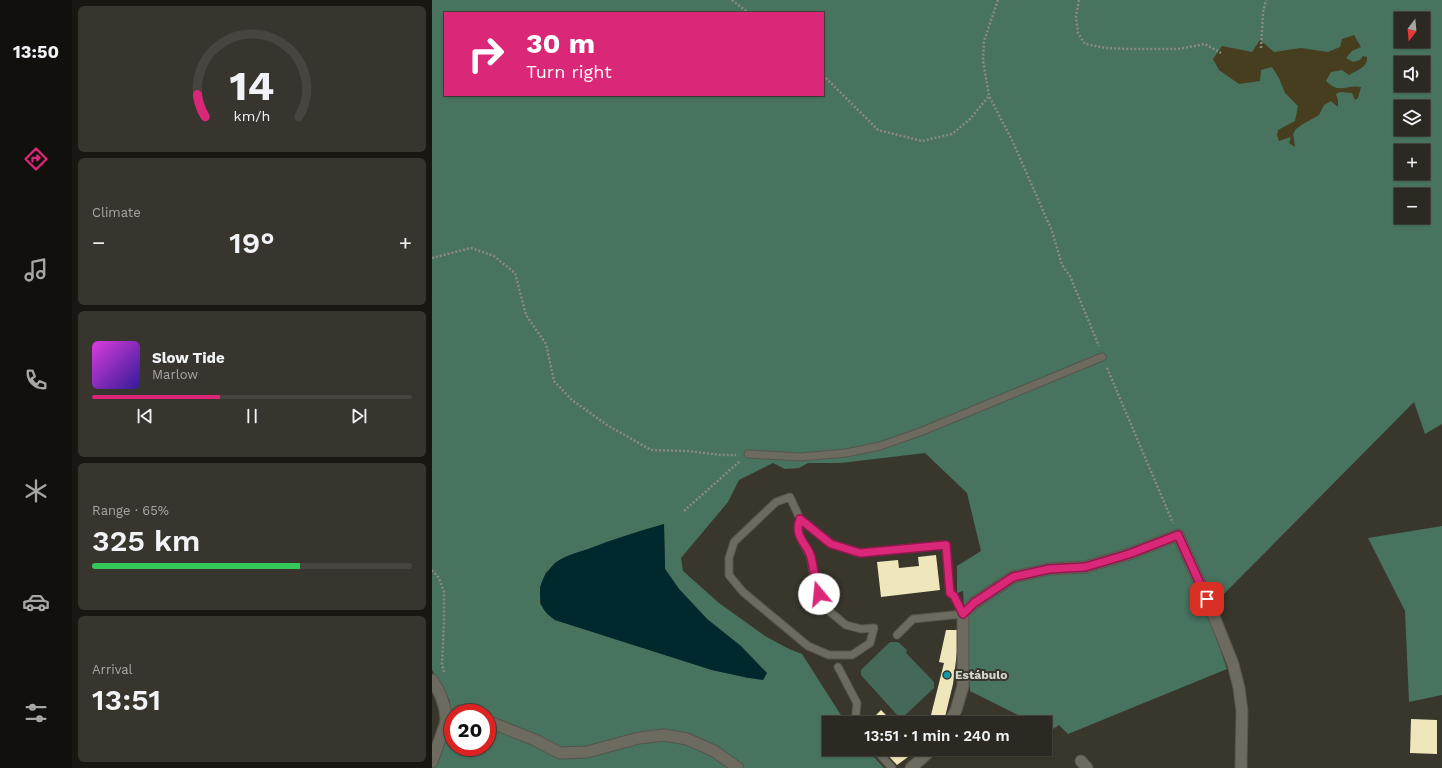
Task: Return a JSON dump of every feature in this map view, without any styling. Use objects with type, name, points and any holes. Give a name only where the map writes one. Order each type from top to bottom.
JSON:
[{"type":"street","points":[[953,716],[963,686],[963,614],[974,603],[1013,577],[1049,569],[1085,567],[1129,554],[1178,535],[1207,599],[1233,664],[1239,688],[1242,711],[1241,768]]},
{"type":"street","points":[[432,680],[444,704]]},
{"type":"street","points":[[496,725],[535,740],[560,753],[587,752],[639,738],[664,735],[687,739],[714,751],[738,768]]},
{"type":"street","points":[[432,762],[444,732]]},
{"type":"street","points":[[911,768],[924,756]]},
{"type":"lane","points":[[748,454],[800,457],[846,453],[880,446],[920,432],[1102,357]]},
{"type":"lane","points":[[800,519],[798,524],[799,536],[810,556],[815,582],[824,607],[846,625],[861,629],[874,628],[870,643],[852,655],[829,655],[808,646],[743,592],[729,575],[729,558],[734,542],[776,502],[790,497],[800,519],[831,544],[860,553],[946,545],[950,593],[954,596],[963,614],[913,619],[897,635]]},
{"type":"lane","points":[[838,667],[857,702],[856,716]]},
{"type":"lane","points":[[881,756],[892,768]]},
{"type":"path","points":[[732,0],[748,12]]},
{"type":"path","points":[[998,0],[984,42],[983,61],[989,96],[1012,140],[1052,231],[1062,265],[1070,276],[1095,336],[1102,357],[1178,535]]},
{"type":"path","points":[[1079,0],[1076,17],[1078,33],[1085,44],[1106,48],[1129,49],[1178,49],[1205,44],[1221,53]]},
{"type":"path","points":[[1261,48],[1263,13],[1266,0]]},
{"type":"path","points":[[824,76],[878,130],[922,141],[952,134],[970,119],[989,96]]},
{"type":"path","points":[[432,258],[472,248],[494,256],[515,273],[526,315],[546,344],[554,381],[572,400],[607,425],[651,450],[688,451],[721,455],[748,454]]},
{"type":"path","points":[[684,511],[748,454]]},
{"type":"path","points":[[432,570],[439,578],[444,592],[442,664],[447,678]]},
{"type":"green space","points":[[432,0],[1442,0],[1442,424],[1425,434],[1414,402],[1215,603],[1206,608],[1227,669],[1068,734],[1059,725],[1052,730],[1052,716],[1020,716],[970,691],[963,591],[957,593],[957,566],[981,551],[967,493],[925,453],[841,463],[808,463],[799,468],[785,469],[773,463],[739,480],[728,502],[681,558],[683,571],[719,603],[765,636],[802,654],[842,716],[822,716],[822,756],[873,756],[884,768],[432,768],[432,751],[444,718],[444,756],[496,756],[496,704],[449,704],[450,701],[432,670]],"holes":[[[664,524],[665,569],[679,589],[707,619],[742,647],[749,678],[712,670],[555,620],[540,604],[540,587],[546,572]]]},
{"type":"green space","points":[[1442,526],[1442,695],[1409,702],[1405,611],[1368,538]]},
{"type":"green space","points":[[890,642],[898,642],[907,650],[906,653],[934,682],[934,688],[904,716],[898,716],[861,675],[861,670]]},
{"type":"sand","points":[[1354,35],[1361,47],[1352,51],[1346,58],[1353,62],[1360,60],[1363,56],[1367,57],[1366,64],[1349,75],[1342,70],[1331,72],[1326,81],[1339,88],[1356,86],[1361,87],[1358,98],[1355,100],[1352,93],[1340,92],[1336,94],[1338,107],[1331,101],[1324,105],[1319,115],[1296,129],[1293,134],[1295,147],[1289,143],[1291,137],[1279,141],[1277,135],[1278,130],[1295,121],[1298,106],[1285,93],[1279,78],[1272,67],[1261,70],[1260,81],[1239,84],[1219,70],[1213,59],[1222,46],[1252,52],[1260,40],[1274,52],[1301,48],[1328,52],[1340,47],[1342,39]]},
{"type":"water","points":[[664,524],[665,569],[679,589],[707,619],[742,647],[767,673],[763,680],[712,670],[555,620],[543,608],[540,597],[541,584],[555,563],[563,558],[626,535]]},
{"type":"building","points":[[936,555],[940,590],[881,597],[877,562],[898,560],[899,568],[919,566],[918,557]]},
{"type":"building","name":"Estábulo","points":[[946,630],[958,630],[953,684],[945,716],[931,716],[944,663],[939,662]]},
{"type":"building","points":[[881,710],[887,716],[875,716]]},
{"type":"building","points":[[1411,719],[1437,720],[1437,754],[1410,753]]},
{"type":"building","points":[[889,756],[909,756],[908,757],[897,765]]},
{"type":"place","name":"Estábulo","points":[[947,675]]},
{"type":"route","points":[[819,594],[810,556],[799,536],[798,524],[800,519],[831,544],[860,553],[946,545],[950,593],[954,596],[963,614],[974,603],[1013,577],[1049,569],[1085,567],[1129,554],[1178,535],[1207,599]]}]
